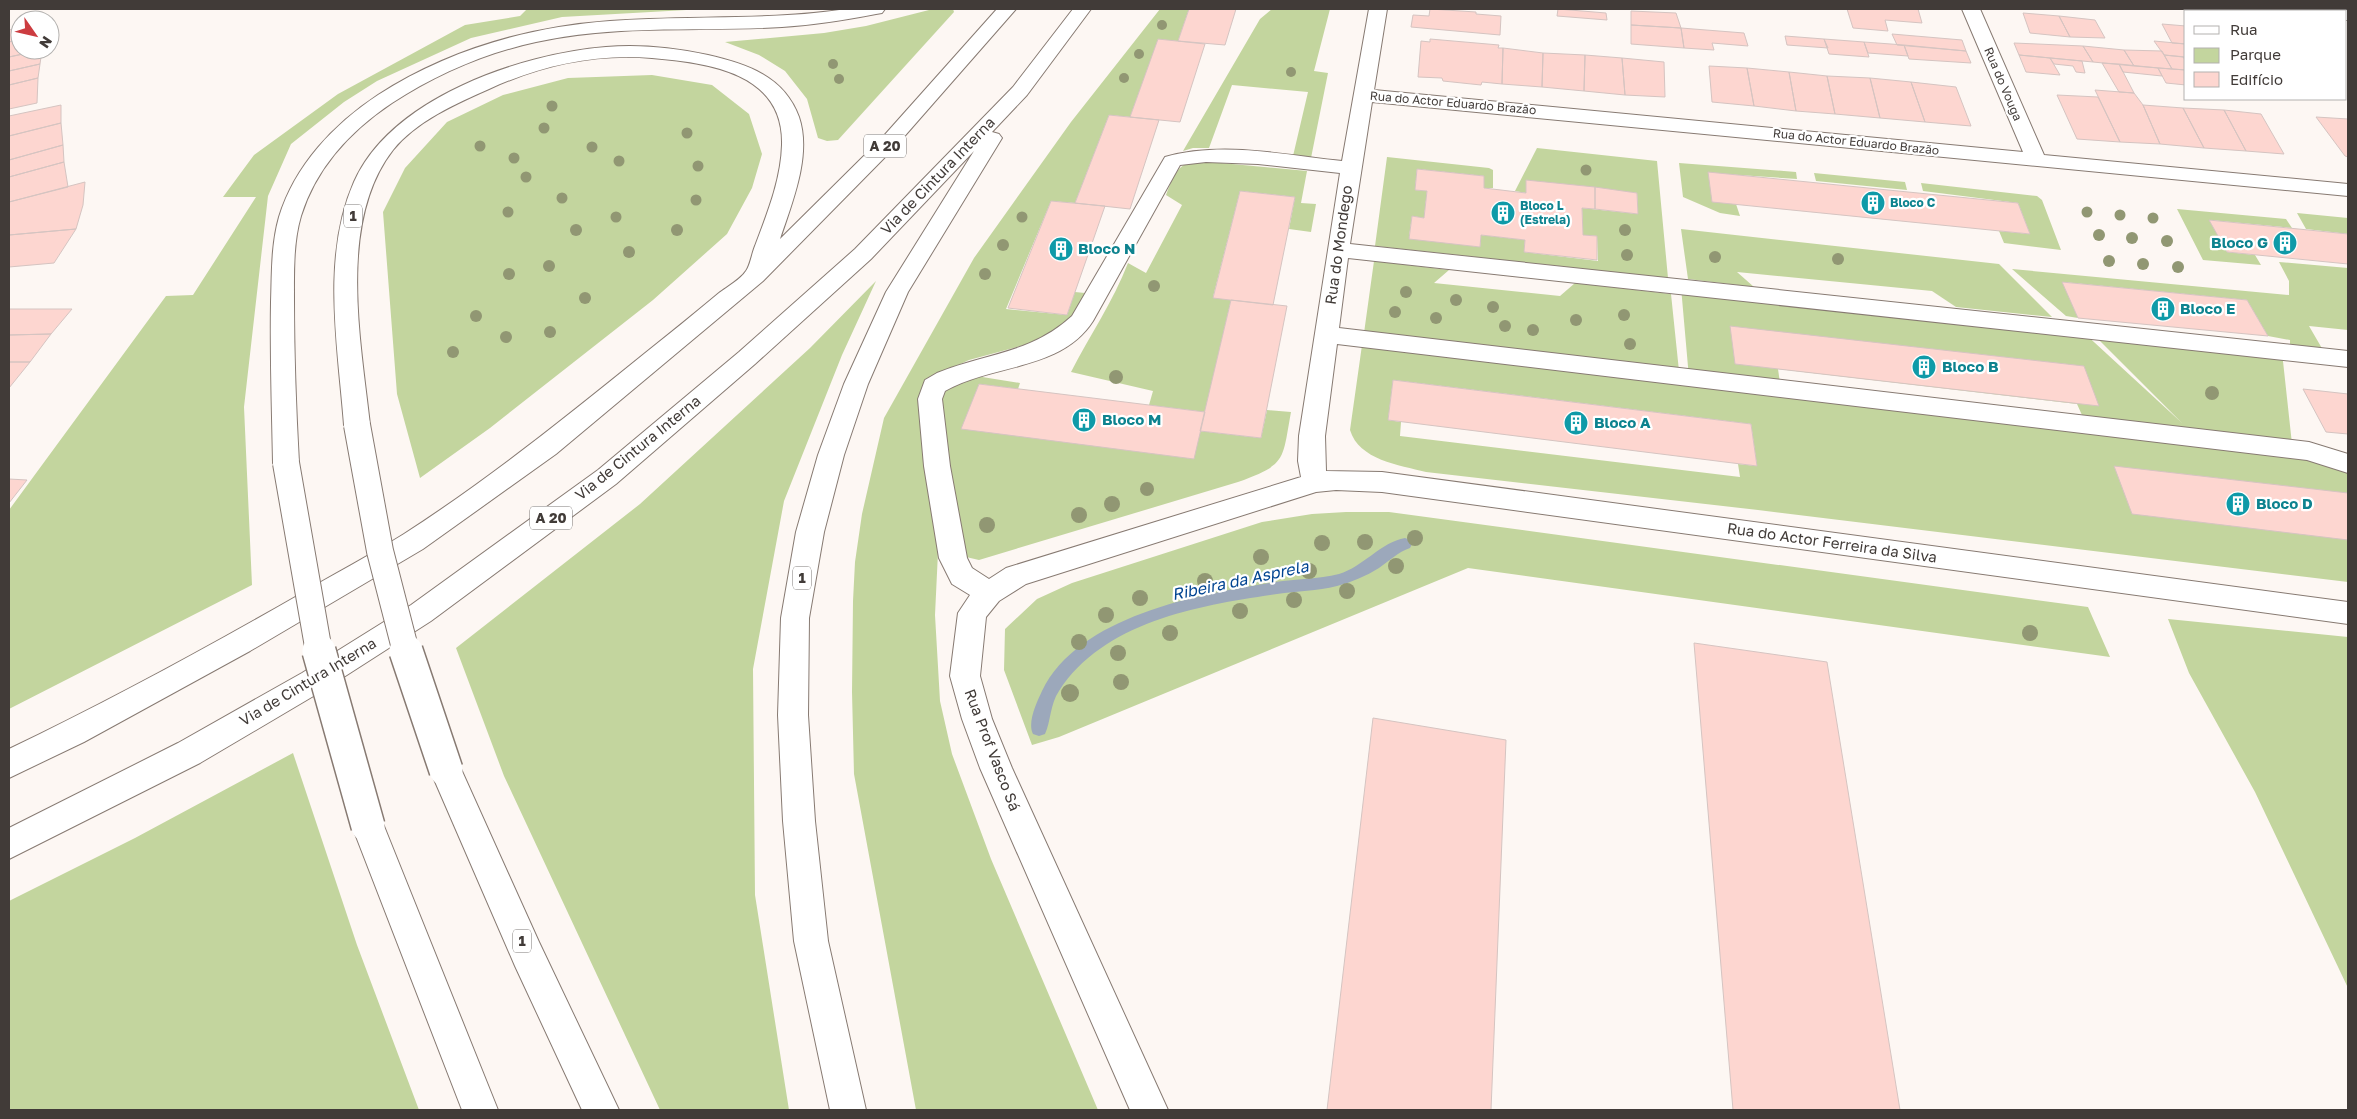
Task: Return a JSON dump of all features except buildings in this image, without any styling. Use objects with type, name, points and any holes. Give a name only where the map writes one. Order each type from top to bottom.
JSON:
[{"type":"main road","points":[[480,1110],[368,826],[320,659],[305,583],[286,463],[282,316],[283,270],[290,219],[309,172],[329,145],[353,121],[416,81],[449,65],[483,52],[556,32],[629,25],[780,22],[843,15],[876,9]]},
{"type":"main road","name":"A 20","points":[[9,764],[73,733],[240,643],[413,542],[547,447],[755,276],[888,143],[1006,9]]},
{"type":"main road","name":"Via de Cintura Interna","points":[[9,844],[189,753],[312,682],[421,613],[607,477],[747,358],[863,254],[1020,91],[1082,9]]},
{"type":"main road","name":"Rua do Mondego","points":[[1315,482],[1311,461],[1312,436],[1328,335],[1338,250],[1378,9]]},
{"type":"main road","name":"Rua do Vouga","points":[[1971,9],[2036,159]]},
{"type":"main road","points":[[2264,9],[2280,10]]},
{"type":"main road","name":"1","points":[[601,1110],[527,954],[446,770],[412,670],[390,594],[373,520],[357,424],[349,329],[346,250],[350,226],[368,174],[381,152],[402,129],[462,92],[497,77],[534,65],[574,56],[615,52],[654,52],[700,58],[755,76],[775,92],[783,102],[790,121],[793,141],[786,184],[755,276]]},
{"type":"main road","name":"1","points":[[848,1110],[811,941],[799,821],[793,715],[795,618],[810,532],[831,454],[856,384],[897,292],[1020,91]]},
{"type":"main road","name":"Rua do Actor Eduardo Brazão","points":[[1364,95],[2348,190]]},
{"type":"main road","points":[[989,593],[962,576],[952,558],[937,466],[930,399],[934,386],[956,373],[1032,353],[1068,334],[1081,321],[1172,161],[1185,156],[1214,156],[1351,168]]},
{"type":"main road","points":[[1338,250],[2348,360]]},
{"type":"main road","points":[[1328,335],[2309,451],[2348,464]]},
{"type":"main road","name":"Rua do Actor Ferreira da Silva","points":[[1315,482],[1336,480],[1382,482],[2348,613]]},
{"type":"main road","name":"Rua Prof Vasco Sá","points":[[1149,1110],[996,768],[977,719],[965,676],[972,613],[989,593],[1016,576],[1315,482]]},
{"type":"green space","points":[[527,9],[704,9],[562,17],[471,38],[377,81],[344,102],[291,144],[268,196],[244,407],[252,585],[9,709],[9,510],[166,296],[193,295],[256,197],[223,197],[254,155],[338,94],[465,25],[520,16]]},
{"type":"green space","points":[[933,9],[953,9],[954,12],[838,140],[827,141],[818,138],[807,99],[785,71],[759,55],[725,42],[824,33],[866,26]]},
{"type":"green space","points":[[1160,9],[1189,9],[1178,41],[1158,40],[1130,117],[1109,115],[1075,203],[1051,201],[1006,309],[1067,315],[1075,292],[1085,293],[1073,318],[1039,341],[969,360],[941,373],[925,384],[921,390],[938,552],[935,615],[940,701],[952,754],[991,859],[1098,1110],[916,1110],[854,774],[852,692],[853,601],[855,562],[862,514],[884,418],[974,258],[1071,122]]},
{"type":"green space","points":[[1272,9],[1330,9],[1314,71],[1328,73],[1311,158],[1293,156],[1308,92],[1232,85],[1209,148],[1193,148],[1183,151],[1260,19]]},
{"type":"green space","points":[[652,75],[712,85],[749,114],[762,154],[752,188],[727,234],[653,300],[490,428],[420,478],[397,394],[383,212],[405,168],[447,122],[503,95],[568,78]]},
{"type":"green space","points":[[1537,148],[1657,161],[1668,278],[1375,246],[1387,157],[1493,170],[1493,188],[1484,188],[1484,176],[1417,169],[1415,190],[1427,191],[1424,218],[1412,216],[1409,237],[1480,247],[1481,235],[1525,240],[1524,252],[1598,261],[1597,236],[1583,235],[1582,208],[1638,214],[1637,193],[1526,181],[1526,193],[1515,191]]},
{"type":"green space","points":[[1200,161],[1307,171],[1301,203],[1316,204],[1311,232],[1289,229],[1295,197],[1240,191],[1213,297],[1231,300],[1205,412],[1149,405],[1153,391],[1071,372],[1108,305],[1128,263],[1146,273],[1182,205],[1166,195],[1177,171],[1186,164]]},
{"type":"green space","points":[[1679,163],[1796,172],[1797,179],[1709,173],[1736,204],[1740,216],[1720,213],[1683,197]]},
{"type":"green space","points":[[1814,173],[1905,182],[1907,190],[1816,181]]},
{"type":"green space","points":[[1921,183],[2037,196],[2042,200],[2061,250],[2004,243],[1999,231],[2030,234],[2018,203],[1923,191]]},
{"type":"green space","points":[[2177,209],[2286,219],[2292,228],[2210,220],[2227,252],[2255,255],[2261,265],[2203,260]]},
{"type":"green space","points":[[2297,213],[2348,218],[2348,234],[2306,229]]},
{"type":"green space","points":[[1681,229],[1999,264],[2052,317],[1956,307],[1932,291],[1737,272],[1754,287],[1688,279]]},
{"type":"green space","points":[[1374,261],[1449,270],[1434,283],[1560,296],[1575,283],[1671,294],[1679,371],[1364,333]]},
{"type":"green space","points":[[2279,262],[2348,268],[2348,330],[2309,326],[2327,357],[2290,353],[2290,340],[2268,336],[2247,300],[2063,282],[2078,318],[2066,316],[2012,269],[2289,295],[2289,281]]},
{"type":"green space","points":[[876,281],[842,355],[784,501],[753,669],[755,895],[789,1110],[660,1110],[504,776],[456,648],[640,504],[810,348]]},
{"type":"green space","points":[[1681,287],[2082,331],[2182,423],[2091,332],[2282,352],[2292,444],[2309,451],[2348,455],[2348,464],[2327,457],[2348,466],[2348,582],[1758,510],[1426,472],[1392,464],[1371,455],[1355,440],[1350,430],[1363,338],[1689,378]],"holes":[[[1778,369],[2077,404],[2086,424],[1781,390]],[[1393,380],[1751,424],[1757,466],[1738,464],[1740,477],[1400,436],[1401,422],[1388,420]]]},
{"type":"green space","points":[[976,376],[1020,383],[1018,389],[979,384],[962,428],[1200,431],[1261,438],[1267,410],[1291,412],[1286,441],[1280,459],[1274,465],[1254,476],[979,560],[966,557],[951,498],[942,398],[946,388],[950,385]]},
{"type":"green space","points":[[1389,512],[2088,607],[2110,657],[1468,568],[1059,737],[1032,745],[1004,670],[1005,629],[1037,599],[1072,583],[1262,522],[1312,514]]},
{"type":"green space","points":[[2168,619],[2348,637],[2348,988],[2255,792],[2189,673]]},
{"type":"green space","points":[[293,753],[357,945],[419,1110],[9,1110],[9,901],[135,838]]},
{"type":"waterway","name":"Ribeira da Asprela","points":[[1039,729],[1044,706],[1050,691],[1071,663],[1095,644],[1123,629],[1153,616],[1218,598],[1338,580],[1361,571],[1399,545],[1405,544]]},
{"type":"place","name":"Bloco C","points":[[1873,203]]},
{"type":"place","name":"Bloco L (Estrela)","points":[[1503,213]]},
{"type":"place","name":"Bloco G","points":[[2285,243]]},
{"type":"place","name":"Bloco N","points":[[1061,249]]},
{"type":"place","name":"Bloco E","points":[[2163,309]]},
{"type":"place","name":"Bloco B","points":[[1924,367]]},
{"type":"place","name":"Bloco M","points":[[1084,420]]},
{"type":"place","name":"Bloco A","points":[[1576,423]]},
{"type":"place","name":"Bloco D","points":[[2238,504]]}]
